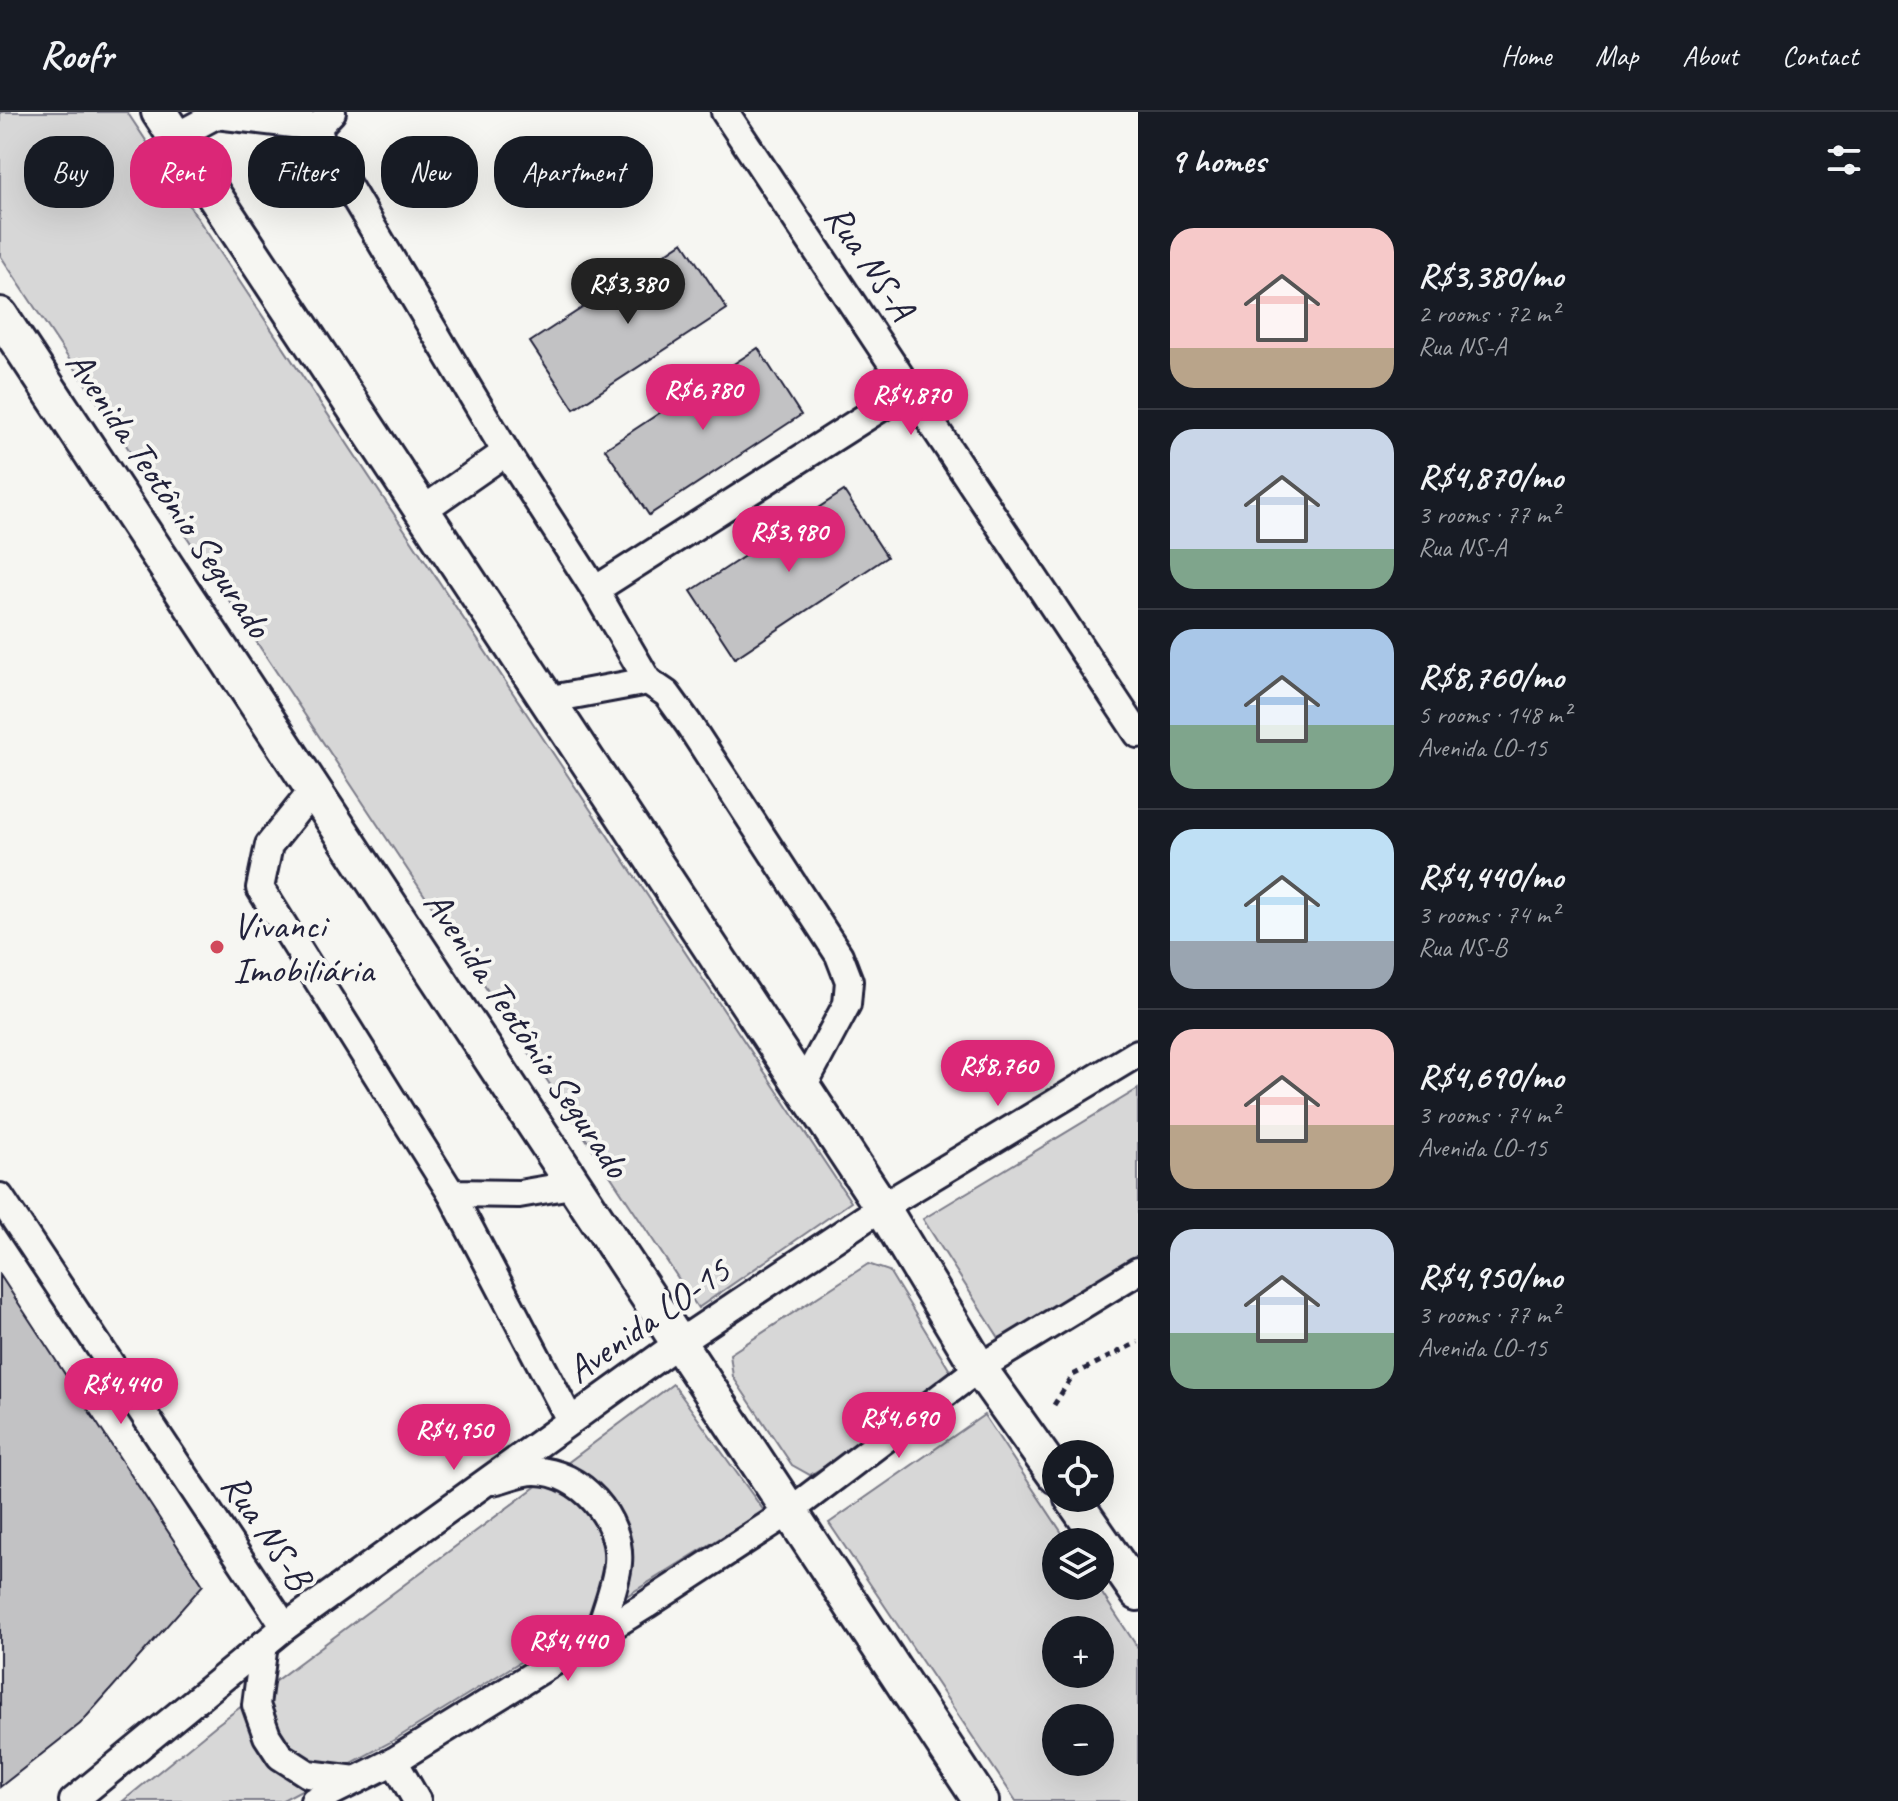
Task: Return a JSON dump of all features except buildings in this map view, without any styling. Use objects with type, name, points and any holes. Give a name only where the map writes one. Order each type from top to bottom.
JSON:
[{"type":"main road","points":[[167,124],[420,512],[882,1207],[979,1368],[1042,1456]]},
{"type":"main road","name":"Avenida Teotônio Segurado","points":[[0,315],[577,1184],[981,1801]]},
{"type":"main road","points":[[1082,1512],[1138,1593]]},
{"type":"street","name":"Rua NS-A","points":[[725,112],[1138,734]]},
{"type":"street","points":[[167,124],[216,115],[325,120],[321,141],[506,452],[595,590],[648,681],[667,694],[688,723],[839,955],[849,981],[847,1004],[802,1088]]},
{"type":"street","points":[[595,590],[910,389]]},
{"type":"street","points":[[420,512],[506,452]]},
{"type":"street","points":[[546,700],[648,681]]},
{"type":"street","points":[[314,789],[269,845],[260,888],[451,1193],[570,1420]]},
{"type":"street","name":"Avenida LO-15","points":[[73,1801],[285,1627],[680,1342],[882,1207],[1138,1053]]},
{"type":"street","points":[[451,1193],[519,1194],[577,1184]]},
{"type":"street","name":"Rua NS-B","points":[[0,1197],[285,1627]]},
{"type":"street","points":[[314,1801],[394,1761],[598,1636],[790,1511],[979,1368],[1138,1271]]},
{"type":"street","points":[[481,1483],[534,1471],[563,1475],[586,1491],[614,1529],[618,1563],[598,1636]]},
{"type":"street","points":[[264,1644],[256,1705],[267,1736],[280,1756],[308,1774],[357,1780]]},
{"type":"street","points":[[394,1761],[417,1801]]},
{"type":"path","points":[[1054,1405],[1073,1375],[1138,1342]]},
{"type":"shaded area","points":[[0,112],[127,112],[143,136],[130,136],[130,208],[191,208],[851,1202],[698,1308],[0,255]]},
{"type":"shaded area","points":[[1138,1089],[1138,1259],[1003,1344],[923,1219]]},
{"type":"shaded area","points":[[868,1264],[889,1271],[952,1374],[880,1433],[810,1475],[792,1465],[733,1377],[730,1354]]},
{"type":"shaded area","points":[[673,1384],[764,1511],[389,1743],[281,1801],[123,1801],[215,1726]]},
{"type":"shaded area","points":[[984,1415],[1042,1503],[1042,1512],[1048,1512],[1059,1528],[1042,1528],[1042,1600],[1106,1600],[1138,1648],[1138,1801],[1016,1801],[829,1523]]},
{"type":"place","name":"Vivanci Imobiliária","points":[[217,947]]}]
